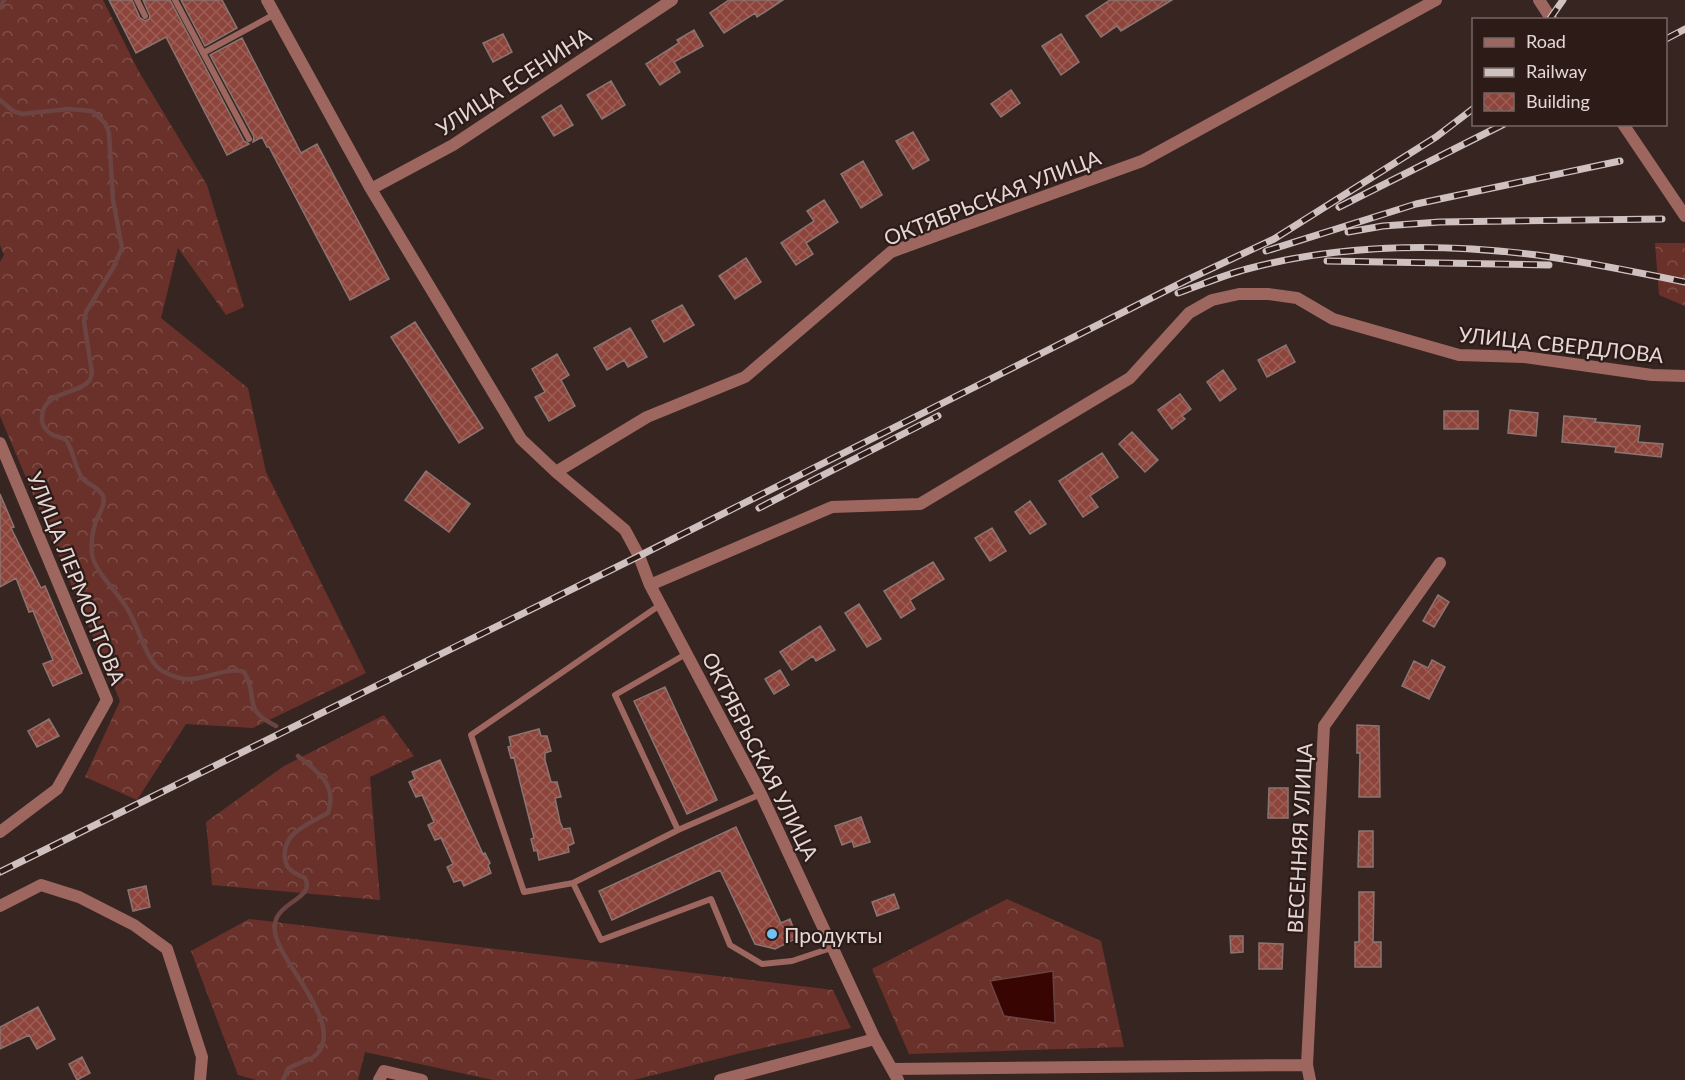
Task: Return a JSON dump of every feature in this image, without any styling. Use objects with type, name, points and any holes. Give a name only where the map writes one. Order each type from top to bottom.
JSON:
[{"type":"street","points":[[267,0],[371,189],[521,439],[556,472]]},
{"type":"street","name":"УЛИЦА ЕСЕНИНА","points":[[371,189],[453,145],[672,0]]},
{"type":"street","name":"ОКТЯБРЬСКАЯ УЛИЦА","points":[[895,1075],[875,1039],[761,794],[650,585],[626,530],[556,472],[647,417],[745,377],[891,252],[1142,161],[1436,0]]},
{"type":"street","points":[[1539,0],[1551,18]]},
{"type":"street","points":[[1624,126],[1685,216]]},
{"type":"street","name":"УЛИЦА СВЕРДЛОВА","points":[[650,585],[832,507],[920,504],[1130,378],[1189,313],[1212,300],[1239,294],[1268,294],[1297,298],[1333,319],[1459,355],[1524,357],[1652,375],[1685,376]]},
{"type":"street","name":"УЛИЦА ЛЕРМОНТОВА","points":[[0,443],[106,700],[57,789],[0,832]]},
{"type":"street","name":"ВЕСЕННЯЯ УЛИЦА","points":[[1310,1080],[1307,1065],[1324,726],[1440,563]]},
{"type":"street","points":[[0,906],[41,885],[79,897],[134,925],[167,949],[202,1057],[200,1080]]},
{"type":"street","points":[[720,1080],[875,1039]]},
{"type":"street","points":[[895,1075],[1307,1065]]},
{"type":"street","points":[[379,1080],[384,1071],[422,1080]]},
{"type":"lane","points":[[137,0],[145,16]]},
{"type":"lane","points":[[175,0],[249,139]]},
{"type":"lane","points":[[203,53],[274,14]]},
{"type":"lane","points":[[661,605],[471,735],[524,892],[573,883],[678,830],[761,794]]},
{"type":"lane","points":[[678,830],[615,695],[688,654]]},
{"type":"lane","points":[[573,883],[601,940],[711,899],[730,945],[762,964],[792,961],[834,947]]},
{"type":"green space","points":[[0,0],[103,0],[138,70],[207,185],[244,307],[226,315],[178,248],[161,318],[248,388],[266,472],[366,673],[253,728],[186,724],[137,800],[85,777],[120,701],[0,416],[0,262],[4,255],[0,245]]},
{"type":"green space","points":[[1655,243],[1685,243],[1685,306],[1659,295]]},
{"type":"green space","points":[[384,715],[414,756],[370,777],[380,900],[212,885],[206,822],[284,766]]},
{"type":"green space","points":[[1007,899],[1101,941],[1124,1047],[909,1054],[872,969]]},
{"type":"green space","points":[[249,919],[833,990],[851,1028],[634,1080],[493,1080],[365,1052],[358,1080],[256,1080],[238,1075],[191,951]]},
{"type":"shaded area","points":[[1053,971],[1055,1023],[1004,1016],[990,981]]},
{"type":"building","points":[[109,0],[132,0],[140,18],[145,21],[150,16],[143,0],[170,0],[244,141],[249,144],[227,155],[166,37],[136,53]]},
{"type":"building","points":[[181,0],[222,0],[237,28],[205,46]]},
{"type":"building","points":[[729,0],[783,0],[757,17],[755,13],[724,33],[710,13]]},
{"type":"building","points":[[1110,0],[1172,0],[1121,31],[1117,26],[1101,37],[1086,16]]},
{"type":"building","points":[[694,30],[703,46],[674,62],[680,72],[660,85],[646,64],[679,43],[677,40]]},
{"type":"building","points":[[503,34],[512,52],[493,62],[483,43]]},
{"type":"building","points":[[1061,34],[1079,62],[1061,75],[1042,46]]},
{"type":"building","points":[[242,38],[301,153],[317,144],[389,279],[350,300],[269,147],[262,137],[253,142],[254,137],[210,55]]},
{"type":"building","points":[[611,81],[625,105],[602,119],[587,95]]},
{"type":"building","points":[[1011,90],[1020,103],[1001,117],[991,104]]},
{"type":"building","points":[[561,105],[573,125],[554,136],[542,117]]},
{"type":"building","points":[[913,132],[929,160],[913,169],[896,141]]},
{"type":"building","points":[[863,161],[882,195],[861,208],[841,174]]},
{"type":"building","points":[[824,200],[838,222],[806,243],[813,254],[796,265],[781,243],[814,221],[807,211]]},
{"type":"building","points":[[746,258],[761,282],[735,299],[719,276]]},
{"type":"building","points":[[682,305],[694,325],[664,342],[652,321]]},
{"type":"building","points":[[415,322],[483,428],[459,443],[391,337]]},
{"type":"building","points":[[630,328],[647,357],[628,367],[624,360],[607,370],[594,348]]},
{"type":"building","points":[[1286,345],[1295,362],[1267,377],[1258,360]]},
{"type":"building","points":[[557,354],[569,375],[561,380],[575,406],[549,421],[535,397],[545,392],[532,369]]},
{"type":"building","points":[[1223,370],[1236,389],[1220,401],[1207,382]]},
{"type":"building","points":[[1180,394],[1191,409],[1182,416],[1185,419],[1172,429],[1158,410]]},
{"type":"building","points":[[1510,410],[1538,413],[1536,436],[1508,433]]},
{"type":"building","points":[[1444,411],[1478,411],[1478,429],[1444,429]]},
{"type":"building","points":[[1564,416],[1596,419],[1595,422],[1640,426],[1638,442],[1663,444],[1661,457],[1615,452],[1616,447],[1562,442]]},
{"type":"building","points":[[1132,432],[1158,460],[1145,472],[1119,444]]},
{"type":"building","points":[[1102,453],[1118,477],[1090,496],[1098,507],[1083,517],[1059,481]]},
{"type":"building","points":[[426,471],[470,504],[449,532],[405,500]]},
{"type":"building","points":[[0,494],[14,527],[11,528],[41,588],[45,586],[82,673],[53,686],[43,664],[53,660],[33,611],[29,612],[16,578],[0,587]]},
{"type":"building","points":[[1030,501],[1046,524],[1030,534],[1015,512]]},
{"type":"building","points":[[992,528],[1006,551],[990,561],[975,538]]},
{"type":"building","points":[[933,562],[944,579],[910,600],[915,609],[901,618],[884,591]]},
{"type":"building","points":[[1438,595],[1449,602],[1434,627],[1423,621]]},
{"type":"building","points":[[859,604],[881,639],[867,647],[845,613]]},
{"type":"building","points":[[820,626],[835,650],[816,661],[813,656],[792,670],[780,652]]},
{"type":"building","points":[[1432,660],[1445,667],[1429,699],[1402,686],[1414,661],[1428,668]]},
{"type":"building","points":[[780,670],[789,685],[774,694],[765,679]]},
{"type":"building","points":[[665,687],[717,800],[687,814],[634,701]]},
{"type":"building","points":[[49,719],[59,736],[37,747],[28,731]]},
{"type":"building","points":[[1357,725],[1379,726],[1380,797],[1359,797],[1360,753],[1357,753]]},
{"type":"building","points":[[539,729],[541,736],[547,736],[551,751],[545,753],[545,760],[551,782],[557,782],[561,797],[555,798],[560,822],[563,829],[570,828],[574,843],[568,846],[569,852],[539,860],[531,839],[534,838],[514,757],[511,758],[508,747],[511,746],[509,737]]},
{"type":"building","points":[[440,760],[483,854],[485,853],[490,863],[488,865],[491,873],[464,886],[461,880],[454,882],[447,867],[453,864],[441,838],[435,840],[428,825],[434,822],[422,795],[416,797],[409,782],[415,779],[412,772]]},
{"type":"building","points":[[1269,788],[1288,788],[1288,818],[1268,818]]},
{"type":"building","points":[[861,817],[870,842],[854,847],[852,841],[842,845],[835,826]]},
{"type":"building","points":[[736,827],[781,923],[790,919],[797,938],[775,949],[755,944],[720,870],[612,920],[599,891]]},
{"type":"building","points":[[1359,831],[1373,831],[1373,867],[1358,867]]},
{"type":"building","points":[[146,886],[150,907],[133,911],[128,890]]},
{"type":"building","points":[[1359,892],[1374,892],[1373,942],[1381,942],[1381,967],[1355,967],[1355,942],[1359,942]]},
{"type":"building","points":[[894,894],[899,908],[877,916],[872,902]]},
{"type":"building","points":[[1230,936],[1243,936],[1243,952],[1231,953]]},
{"type":"building","points":[[1259,943],[1283,944],[1282,969],[1259,969]]},
{"type":"building","points":[[38,1007],[55,1039],[37,1049],[29,1035],[0,1049],[0,1027]]},
{"type":"building","points":[[82,1057],[90,1073],[77,1080],[69,1064]]},
{"type":"waterway","points":[[0,8],[4,0]]},
{"type":"waterway","points":[[0,100],[13,111],[22,114],[68,109],[92,111],[105,123],[109,133],[113,200],[122,248],[113,268],[86,312],[84,321],[92,373],[90,379],[84,386],[60,395],[47,404],[43,411],[42,421],[49,432],[66,440],[82,478],[99,490],[103,496],[103,506],[92,537],[93,560],[128,610],[152,661],[158,667],[170,675],[188,679],[232,671],[244,672],[251,689],[254,708],[265,720],[276,726]]},
{"type":"waterway","points":[[283,1080],[288,1069],[317,1054],[323,1041],[323,1026],[317,1010],[287,960],[275,932],[275,922],[279,914],[305,892],[307,886],[305,878],[287,866],[285,850],[288,842],[298,830],[328,813],[330,803],[330,794],[324,780],[298,756]]},
{"type":"railway","points":[[1550,18],[1563,0]]},
{"type":"railway","points":[[1667,38],[1685,29]]},
{"type":"railway","points":[[0,872],[639,556],[1187,280],[1274,239],[1436,137],[1472,110]]},
{"type":"railway","points":[[1339,207],[1500,126]]},
{"type":"railway","points":[[1266,251],[1416,204],[1620,161]]},
{"type":"railway","points":[[1348,232],[1383,226],[1440,222],[1662,219]]},
{"type":"railway","points":[[1178,293],[1238,271],[1282,261],[1355,250],[1391,248],[1465,249],[1537,255],[1685,282]]},
{"type":"railway","points":[[1327,261],[1549,265]]},
{"type":"railway","points":[[759,508],[938,416]]},
{"type":"place","name":"Продукты","points":[[772,934]]}]
